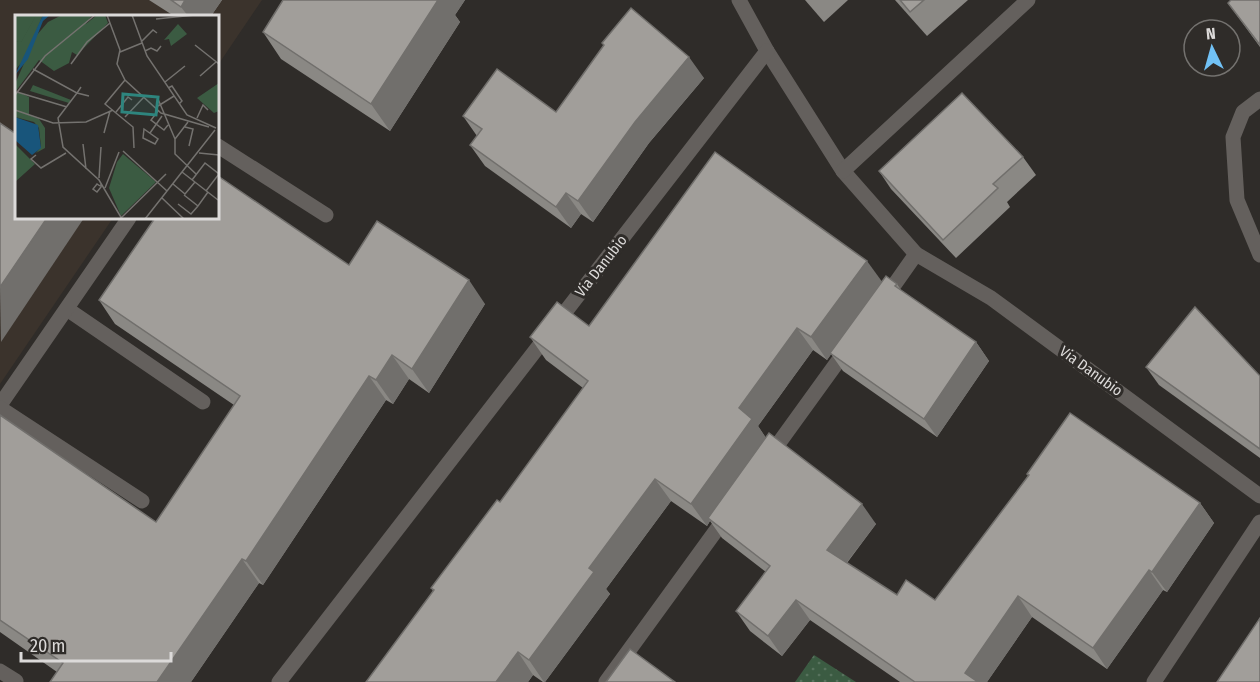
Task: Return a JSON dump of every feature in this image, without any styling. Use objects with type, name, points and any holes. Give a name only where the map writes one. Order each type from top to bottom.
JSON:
[{"type":"street","points":[[739,0],[767,51]]},
{"type":"street","points":[[843,171],[1028,0]]},
{"type":"street","name":"Via Danubio","points":[[279,682],[767,51],[843,171],[916,254],[991,298],[1260,496]]},
{"type":"street","points":[[1260,99],[1243,112],[1233,137],[1237,200],[1260,255]]},
{"type":"street","points":[[219,147],[326,216]]},
{"type":"street","points":[[128,219],[0,406],[142,501]]},
{"type":"street","points":[[875,311],[916,254]]},
{"type":"street","points":[[66,309],[203,402]]},
{"type":"street","points":[[758,473],[861,330]]},
{"type":"street","points":[[606,682],[737,501]]},
{"type":"street","points":[[1154,682],[1260,522]]},
{"type":"street","points":[[0,671],[16,681]]},
{"type":"shaded area","points":[[0,0],[262,0],[219,64],[219,15],[15,15],[15,219],[112,219],[0,384]]},
{"type":"green space","points":[[814,655],[856,682],[795,682]]},
{"type":"building","points":[[171,0],[185,0],[181,7]]},
{"type":"building","points":[[283,0],[438,0],[371,104],[263,32]]},
{"type":"building","points":[[900,0],[924,0],[910,12]]},
{"type":"building","points":[[1231,0],[1260,0],[1260,45],[1242,21],[1242,18],[1239,18],[1228,3]]},
{"type":"building","points":[[631,8],[689,57],[635,122],[578,201],[566,193],[556,207],[470,145],[482,129],[463,116],[497,69],[556,112],[604,45],[602,43]]},
{"type":"building","points":[[962,93],[1023,157],[993,184],[998,188],[943,240],[879,171]]},
{"type":"building","points":[[0,123],[15,133],[15,219],[46,219],[0,287]]},
{"type":"building","points":[[715,152],[867,261],[811,337],[797,328],[739,408],[752,419],[691,504],[655,479],[589,568],[594,572],[529,660],[518,652],[496,682],[366,682],[434,590],[431,588],[497,500],[500,502],[588,381],[530,337],[557,302],[589,326]]},
{"type":"building","points":[[219,177],[349,265],[377,221],[469,280],[412,369],[392,355],[376,380],[369,376],[246,561],[242,559],[157,682],[50,682],[63,663],[0,620],[0,415],[156,522],[240,396],[99,300],[154,219],[219,219]]},
{"type":"building","points":[[886,276],[897,284],[895,286],[976,342],[924,419],[830,353]]},
{"type":"building","points":[[1195,307],[1260,376],[1260,449],[1146,367]]},
{"type":"building","points":[[1070,413],[1200,503],[1152,572],[1149,570],[1093,648],[1018,596],[965,673],[978,682],[915,682],[796,600],[768,636],[736,611],[770,566],[708,518],[769,433],[862,504],[827,550],[897,595],[906,580],[935,600],[1029,475],[1027,474]]},
{"type":"building","points":[[1260,618],[1260,682],[1217,682]]},
{"type":"building","points":[[630,649],[675,682],[606,682]]}]
